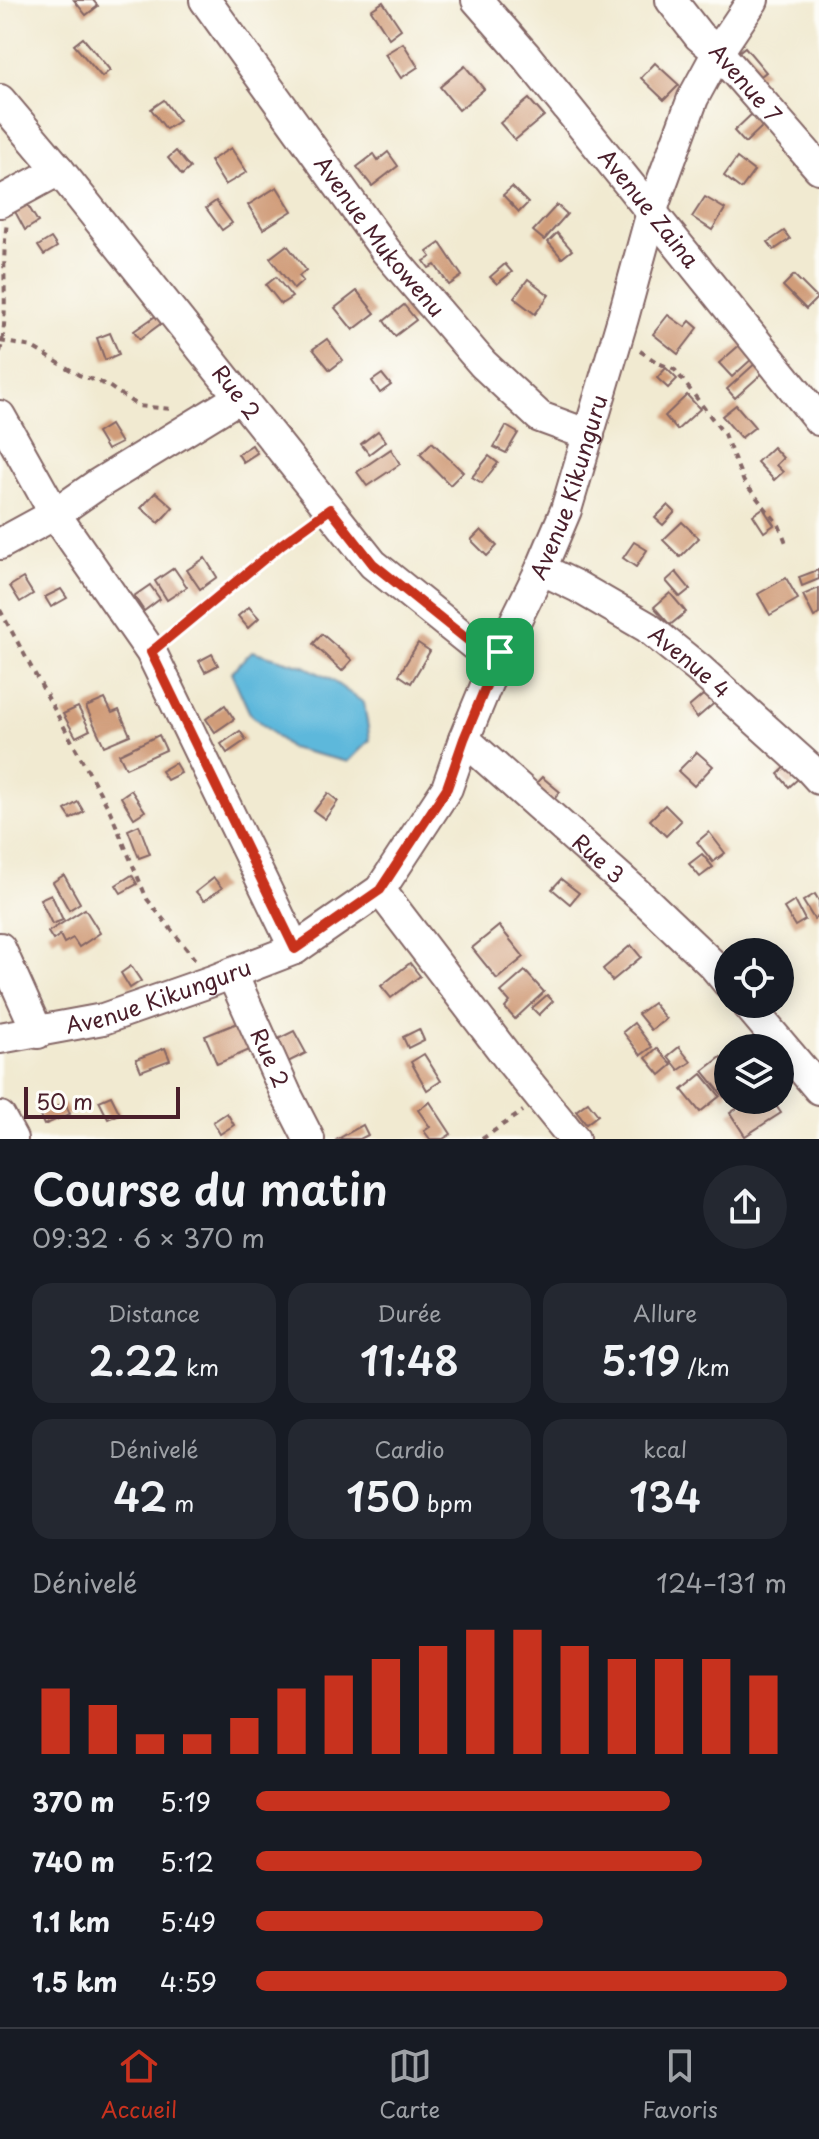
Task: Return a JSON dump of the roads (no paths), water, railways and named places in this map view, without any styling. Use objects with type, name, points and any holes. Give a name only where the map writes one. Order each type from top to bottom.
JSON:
[{"type":"street","name":"Avenue Mukowenu","points":[[205,0],[386,251],[483,364],[540,417],[589,435]]},
{"type":"street","name":"Avenue Zaina","points":[[477,0],[525,55],[819,420]]},
{"type":"street","name":"Avenue 7","points":[[671,0],[699,36],[718,52],[819,168]]},
{"type":"street","name":"Avenue Kikunguru","points":[[0,1038],[103,1019],[222,978],[295,949],[380,890],[447,788],[500,652],[566,510],[652,213],[693,98],[718,52],[753,0]]},
{"type":"street","name":"Rue 2","points":[[0,100],[59,170],[228,405],[330,509],[373,564],[474,645],[500,652]]},
{"type":"street","points":[[6,199],[59,170]]},
{"type":"street","points":[[0,544],[55,514],[98,484],[228,405]]},
{"type":"street","points":[[0,416],[55,514],[151,652],[295,949]]},
{"type":"street","name":"Avenue 4","points":[[541,569],[647,627],[699,669],[819,779]]},
{"type":"street","name":"Rue 3","points":[[464,739],[714,966]]},
{"type":"street","points":[[380,890],[574,1139]]},
{"type":"street","points":[[0,948],[38,1033]]},
{"type":"street","name":"Rue 2","points":[[222,978],[309,1139]]},
{"type":"street","points":[[759,1018],[819,1089]]},
{"type":"street","points":[[0,1117],[12,1139]]},
{"type":"water","points":[[252,651],[304,666],[330,679],[364,703],[370,740],[348,762],[290,748],[250,714],[231,672]]}]
